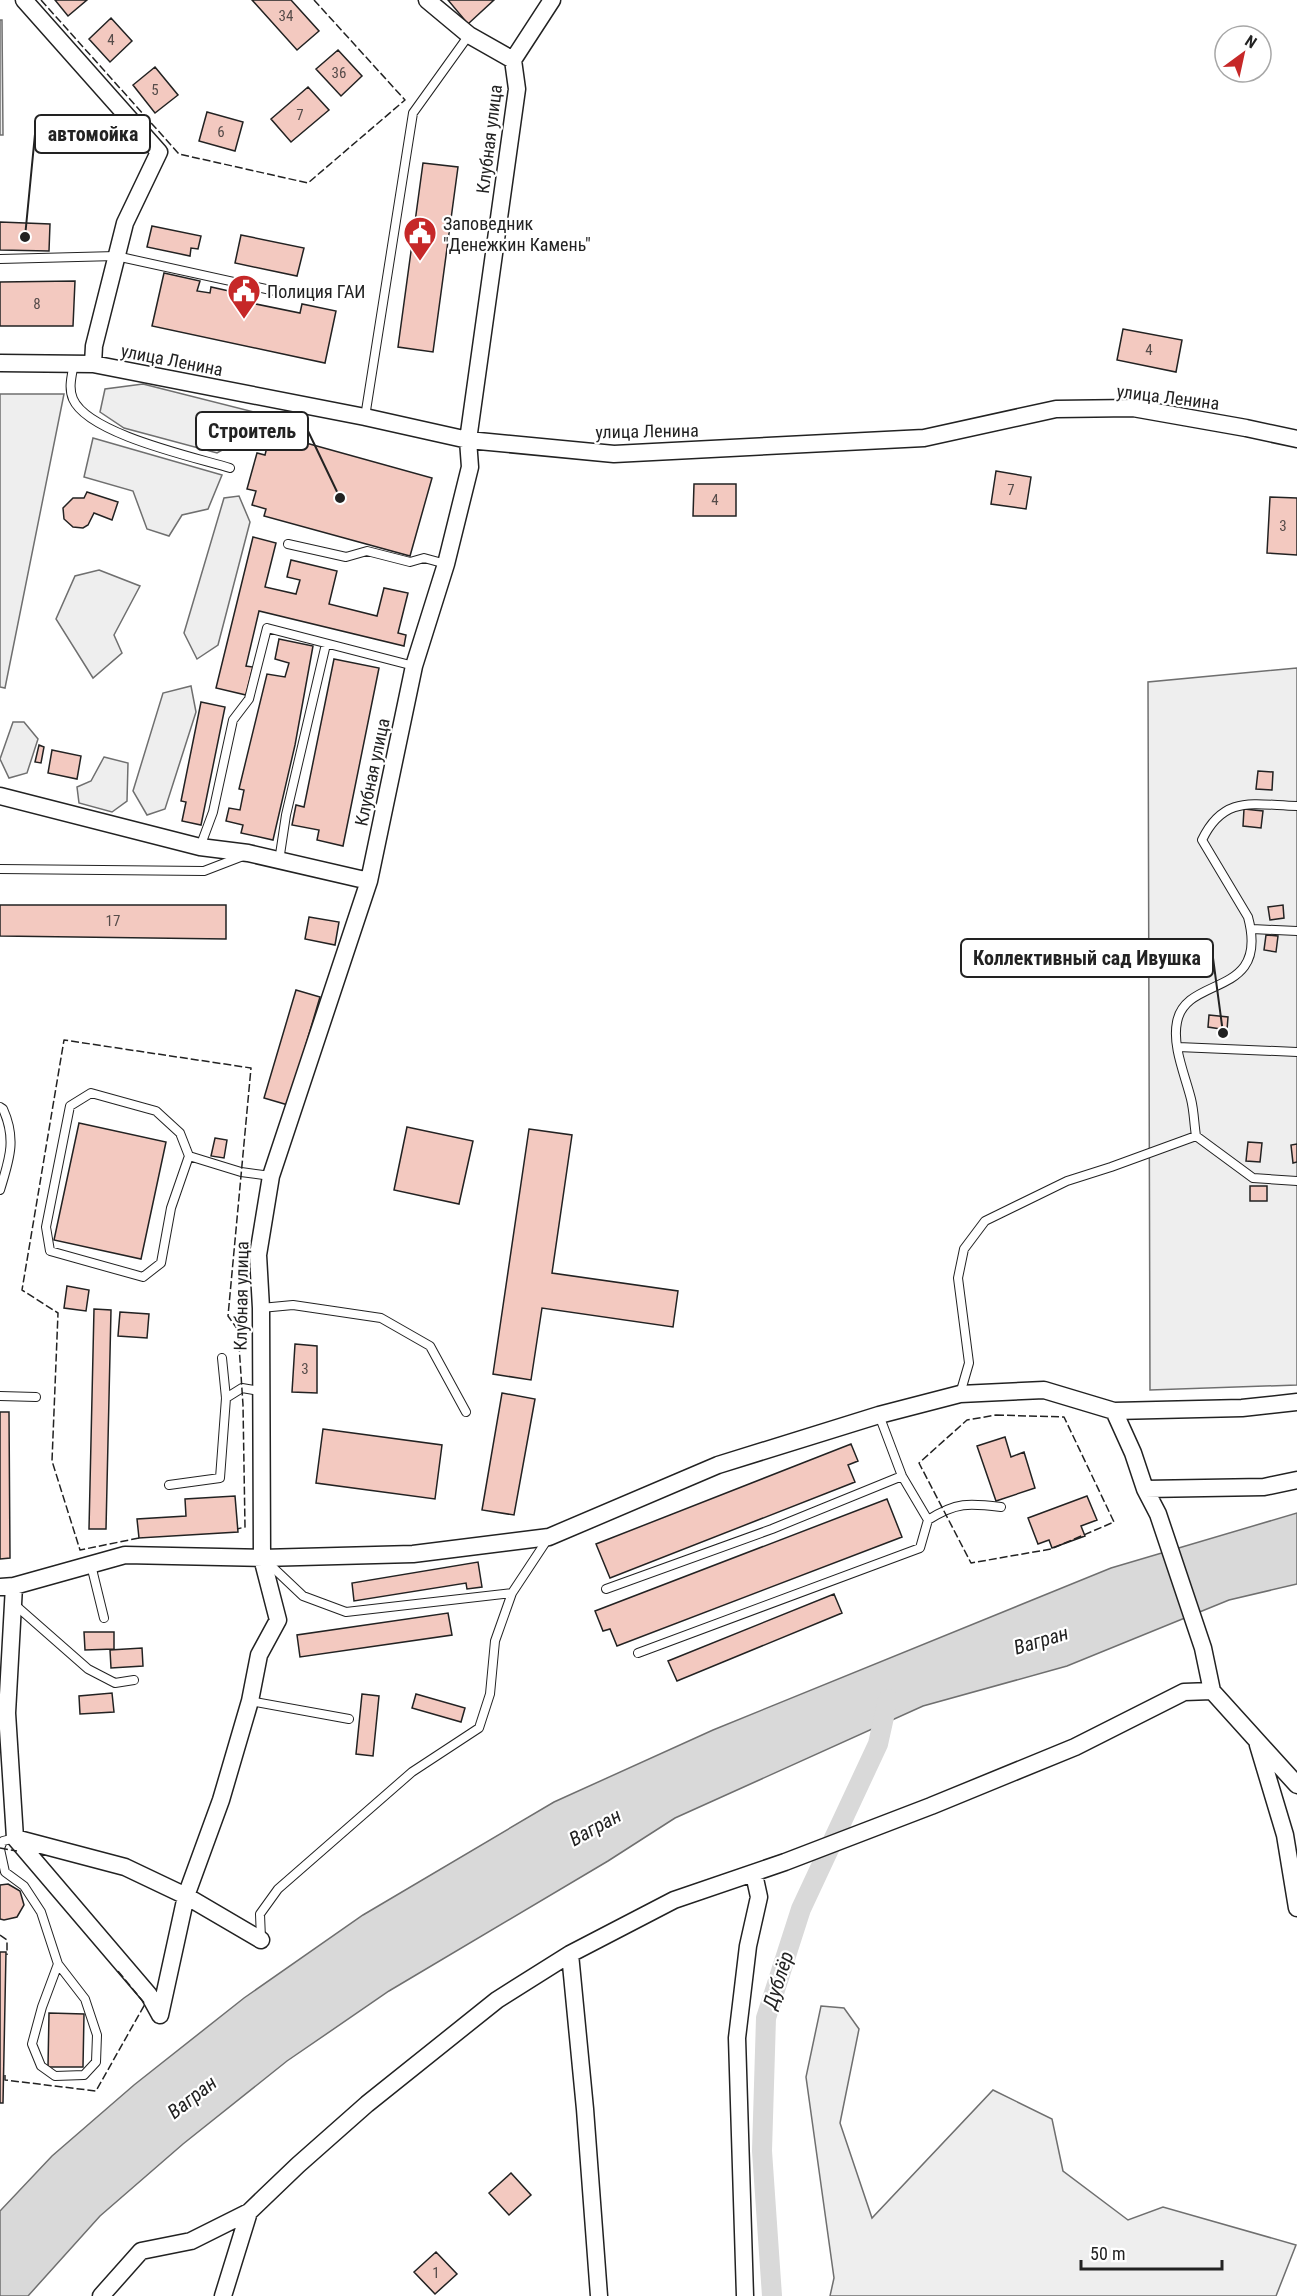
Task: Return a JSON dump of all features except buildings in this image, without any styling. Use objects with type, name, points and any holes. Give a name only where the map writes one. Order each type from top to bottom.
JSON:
[{"type":"street","points":[[24,0],[159,152],[125,223],[94,346],[93,364]]},
{"type":"street","points":[[427,0],[468,35],[513,60]]},
{"type":"street","name":"Клубная улица","points":[[15,1838],[149,1995],[160,2015],[186,1896],[221,1800],[250,1701],[259,1655],[278,1620],[262,1558],[261,1308],[258,1255],[271,1176],[369,881],[414,666],[446,564],[470,467],[468,440],[517,89],[513,60],[552,0]]},
{"type":"street","name":"улица Ленина","points":[[0,363],[93,364],[365,417],[468,440],[614,454],[924,438],[1056,410],[1133,408],[1246,428],[1297,440]]},
{"type":"street","points":[[0,796],[200,848],[248,853],[369,881]]},
{"type":"street","points":[[261,1940],[186,1896],[125,1867],[15,1838],[7,1713],[13,1604],[7,1586],[125,1555],[262,1558],[413,1554],[549,1537],[718,1465],[879,1414],[960,1395],[1044,1390],[1114,1411],[1242,1408],[1297,1402]]},
{"type":"street","points":[[1114,1411],[1158,1514],[1203,1648],[1212,1691],[1297,1785]]},
{"type":"street","points":[[1146,1489],[1264,1486],[1297,1480]]},
{"type":"street","points":[[100,2296],[141,2251],[191,2241],[249,2212],[367,2104],[497,2000],[570,1954],[674,1900],[753,1874],[931,1806],[1075,1747],[1184,1692],[1212,1691]]},
{"type":"street","points":[[1257,1741],[1285,1835],[1297,1908]]},
{"type":"street","points":[[745,2296],[737,2038],[748,1946],[759,1897],[753,1874]]},
{"type":"street","points":[[570,1954],[585,2109],[599,2296]]},
{"type":"street","points":[[224,2296],[249,2212]]},
{"type":"lane","points":[[365,417],[412,113],[468,35]]},
{"type":"lane","points":[[0,259],[116,256],[288,294]]},
{"type":"lane","points":[[74,363],[70,389],[73,400],[80,410],[115,433],[230,468]]},
{"type":"lane","points":[[288,544],[346,557],[367,552],[410,562],[424,558],[446,564]]},
{"type":"lane","points":[[200,848],[213,812],[233,720],[249,699],[267,628],[414,666]]},
{"type":"lane","points":[[279,861],[286,815],[326,644]]},
{"type":"lane","points":[[1297,806],[1240,804],[1224,810],[1210,823],[1202,840],[1248,916],[1252,929],[1249,957],[1242,973],[1187,1002],[1177,1022],[1178,1047],[1192,1102],[1196,1136],[1253,1178],[1297,1180]]},
{"type":"lane","points":[[0,869],[204,871],[248,853]]},
{"type":"lane","points":[[1252,929],[1297,931]]},
{"type":"lane","points":[[1178,1047],[1297,1052]]},
{"type":"lane","points":[[91,1093],[156,1111],[180,1132],[189,1156],[171,1208],[161,1263],[143,1277],[50,1251],[46,1227],[70,1106],[91,1093]]},
{"type":"lane","points":[[0,1107],[3,1109],[11,1131],[9,1159],[0,1190]]},
{"type":"lane","points":[[960,1395],[969,1363],[958,1278],[964,1249],[985,1221],[1067,1181],[1196,1136]]},
{"type":"lane","points":[[189,1156],[241,1172],[271,1176]]},
{"type":"lane","points":[[261,1308],[293,1305],[381,1318],[430,1346],[466,1412]]},
{"type":"lane","points":[[169,1485],[220,1478],[226,1398],[222,1358]]},
{"type":"lane","points":[[226,1398],[242,1388],[260,1391]]},
{"type":"lane","points":[[0,1396],[36,1397]]},
{"type":"lane","points":[[879,1414],[902,1476],[928,1520]]},
{"type":"lane","points":[[606,1589],[772,1529],[902,1476]]},
{"type":"lane","points":[[638,1653],[783,1597],[920,1548],[928,1520],[943,1510],[970,1503],[1001,1507]]},
{"type":"lane","points":[[261,1940],[260,1914],[278,1889],[412,1772],[479,1728],[490,1694],[495,1641],[512,1593],[549,1537]]},
{"type":"lane","points":[[262,1558],[303,1596],[346,1612],[512,1593]]},
{"type":"lane","points":[[91,1565],[104,1618]]},
{"type":"lane","points":[[13,1604],[88,1669],[115,1683],[134,1680]]},
{"type":"lane","points":[[250,1701],[349,1719]]},
{"type":"lane","points":[[15,1838],[3,1841],[0,1848],[5,1872],[24,1886],[41,1912],[58,1964],[85,1999],[97,2036],[96,2062],[84,2075],[55,2076],[41,2066],[32,2044],[42,2007],[58,1964]]},
{"type":"shaded area","points":[[0,20],[2,20],[3,135],[0,135]]},
{"type":"shaded area","points":[[143,384],[254,412],[250,435],[217,453],[124,428],[100,412],[105,389]]},
{"type":"shaded area","points":[[0,394],[64,394],[5,688],[0,687]]},
{"type":"shaded area","points":[[93,438],[222,475],[208,509],[182,515],[169,536],[147,529],[133,491],[84,477]]},
{"type":"shaded area","points":[[239,496],[250,522],[218,645],[197,659],[184,633],[224,498]]},
{"type":"shaded area","points":[[99,570],[140,586],[114,635],[122,653],[93,678],[56,619],[75,576]]},
{"type":"shaded area","points":[[1297,668],[1297,1385],[1150,1390],[1148,682]]},
{"type":"shaded area","points":[[191,686],[196,712],[165,809],[147,815],[133,791],[163,693]]},
{"type":"shaded area","points":[[13,722],[24,722],[38,739],[27,773],[9,778],[0,759]]},
{"type":"shaded area","points":[[104,757],[128,763],[127,801],[112,812],[79,803],[77,787],[91,781]]},
{"type":"shaded area","points":[[821,2006],[844,2008],[859,2029],[840,2123],[872,2218],[993,2090],[1052,2119],[1063,2171],[1128,2220],[1163,2207],[1296,2245],[1276,2296],[830,2296],[834,2278],[806,2077]]},
{"type":"water","name":"Вагран","points":[[1297,1513],[1297,1584],[1229,1600],[1067,1666],[923,1706],[675,1818],[608,1861],[389,1991],[287,2061],[183,2144],[100,2216],[28,2296],[0,2296],[0,2211],[52,2156],[134,2085],[244,1998],[363,1915],[554,1802],[713,1730],[1111,1568]]},
{"type":"waterway","name":"Дублёр","points":[[772,2296],[762,2151],[766,2018],[801,1909],[878,1744],[888,1699]]},
{"type":"fence","points":[[41,0],[179,154],[308,183],[405,100],[314,0]]},
{"type":"fence","points":[[139,1538],[80,1550],[52,1461],[58,1313],[22,1290],[64,1040],[251,1068],[228,1316],[238,1330],[243,1405],[245,1527],[237,1529]]},
{"type":"fence","points":[[996,1415],[1064,1417],[1114,1522],[1051,1549],[971,1563],[919,1463],[967,1420],[996,1415]]},
{"type":"fence","points":[[0,1848],[17,1851]]},
{"type":"fence","points":[[0,1935],[7,1940],[7,1955]]},
{"type":"fence","points":[[5,2075],[5,2080],[96,2091],[145,2004],[118,1971]]},
{"type":"place","name":"автомойка","points":[[25,237]]},
{"type":"place","name":"Заповедник \"Денежкин Камень\"","points":[[420,262]]},
{"type":"place","name":"Полиция ГАИ","points":[[244,320]]},
{"type":"place","name":"Строитель","points":[[340,498]]},
{"type":"place","name":"Коллективный сад Ивушка","points":[[1223,1033]]}]
